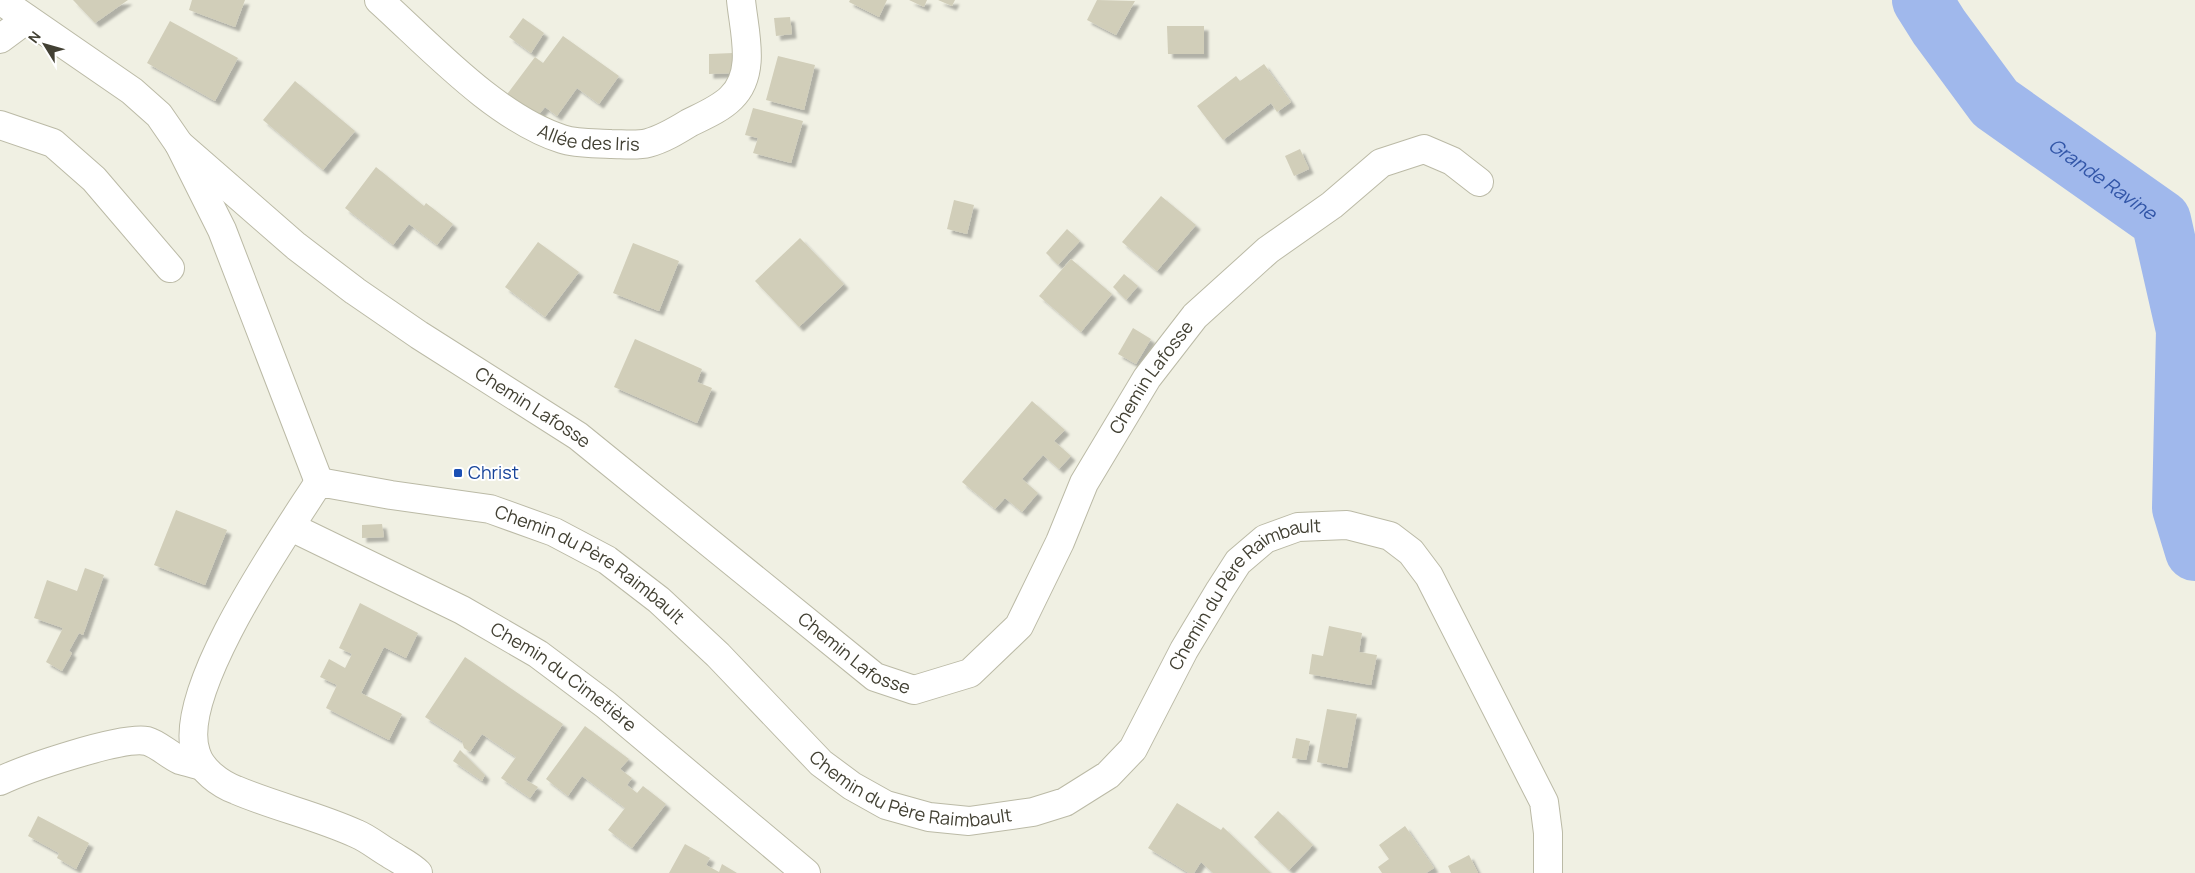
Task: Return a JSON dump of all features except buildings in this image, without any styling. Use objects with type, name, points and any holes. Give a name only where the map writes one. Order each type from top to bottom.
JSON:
[{"type":"street","points":[[0,0],[132,91],[159,116],[179,144],[222,230],[320,482],[239,611],[211,666],[198,703],[194,733],[195,752],[202,766],[210,774],[234,790],[358,834],[418,873]]},
{"type":"street","name":"Allée des Iris","points":[[379,0],[469,81],[513,115],[537,129],[564,140],[625,144],[646,144],[664,137],[731,98],[746,77],[747,63],[742,0]]},
{"type":"street","points":[[0,39],[27,19]]},
{"type":"street","points":[[0,126],[53,143],[94,179],[170,268]]},
{"type":"street","name":"Chemin Lafosse","points":[[179,144],[296,246],[355,291],[419,335],[578,436],[875,678],[914,690],[970,673],[1019,626],[1060,542],[1084,483],[1147,378],[1195,316],[1268,250],[1332,205],[1381,163],[1424,149],[1452,161],[1479,182]]},
{"type":"street","name":"Chemin du Père Raimbault","points":[[320,482],[391,495],[490,509],[554,532],[607,560],[659,600],[718,655],[821,763],[852,786],[886,806],[929,817],[969,821],[1033,812],[1065,802],[1108,775],[1133,749],[1184,650],[1238,562],[1265,539],[1298,527],[1347,524],[1390,536],[1410,552],[1428,576],[1544,802],[1548,833],[1548,873]]},
{"type":"street","name":"Chemin du Cimetière","points":[[291,527],[462,610],[538,654],[606,705],[806,873]]},
{"type":"street","points":[[0,781],[27,769],[128,741],[147,741],[180,760],[202,766]]},
{"type":"waterway","name":"Grande Ravine","points":[[1922,0],[1939,27],[1995,103],[2161,220],[2186,330],[2182,508],[2195,551]]},
{"type":"place","name":"Christ","points":[[458,473]]}]
